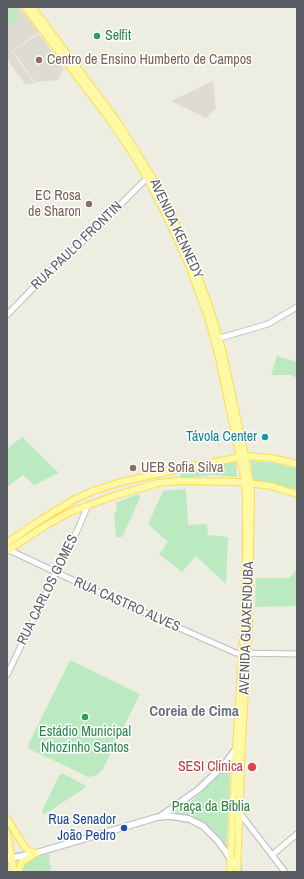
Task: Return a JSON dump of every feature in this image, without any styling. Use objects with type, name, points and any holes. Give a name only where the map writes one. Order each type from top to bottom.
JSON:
[{"type":"main road","name":"AVENIDA KENNEDY","points":[[26,7],[113,124],[133,154],[163,209],[188,263],[204,306],[219,358],[243,457]]},
{"type":"main road","name":"AVENIDA KENNEDY","points":[[32,7],[117,121],[150,174],[171,213],[192,261],[220,338],[248,483]]},
{"type":"main road","points":[[7,543],[55,511],[84,495],[103,487],[178,469],[243,457],[271,458],[297,464]]},
{"type":"main road","points":[[178,469],[176,475],[179,481]]},
{"type":"main road","points":[[146,476],[148,486]]},
{"type":"main road","points":[[8,551],[52,521],[88,505],[148,486],[179,481],[248,483],[282,489],[297,494]]},
{"type":"main road","name":"AVENIDA GUAXENDUBA","points":[[238,871],[244,654],[251,492],[248,483]]},
{"type":"main road","name":"AVENIDA GUAXENDUBA","points":[[230,872],[235,766],[244,654],[248,483]]},
{"type":"main road","points":[[251,492],[256,486],[260,485]]},
{"type":"main road","points":[[158,817],[199,789],[224,765],[237,747]]},
{"type":"main road","points":[[235,766],[235,806],[239,812]]},
{"type":"main road","points":[[9,858],[36,853],[158,817],[174,816],[189,819],[198,823],[212,835],[238,871],[230,872]]},
{"type":"main road","points":[[7,819],[24,846],[29,851],[36,853]]},
{"type":"main road","points":[[7,834],[9,858],[13,869]]},
{"type":"main road","points":[[18,872],[22,862],[36,853]]},
{"type":"main road","points":[[7,863],[13,869]]},
{"type":"street","name":"RUA PAULO FRONTIN","points":[[7,315],[41,280],[92,233],[147,178]]},
{"type":"street","points":[[220,338],[268,324],[297,307]]},
{"type":"street","name":"RUA CARLOS GOMES","points":[[7,675],[88,505]]},
{"type":"street","name":"RUA CASTRO ALVES","points":[[8,551],[236,654],[297,654]]},
{"type":"street","points":[[239,812],[285,872]]},
{"type":"street","points":[[272,855],[297,834]]},
{"type":"shaded area","points":[[7,7],[19,7],[39,32],[12,51],[34,83],[25,84],[7,59]]},
{"type":"shaded area","name":"Centro de Ensino Humberto de Campos","points":[[39,34],[64,69],[58,80],[35,82],[13,51]]},
{"type":"shaded area","points":[[213,81],[216,108],[206,118],[171,101]]},
{"type":"green space","points":[[9,7],[14,7],[20,17],[7,27],[7,9]]},
{"type":"green space","points":[[277,356],[297,362],[297,378],[291,375],[271,375]]},
{"type":"green space","points":[[22,437],[59,473],[34,485],[23,475],[7,487],[7,449]]},
{"type":"green space","points":[[251,461],[274,463],[297,469],[297,490],[253,480]]},
{"type":"green space","points":[[236,462],[237,477],[214,475],[182,478],[180,476],[181,472]]},
{"type":"green space","points":[[186,489],[188,525],[207,524],[208,535],[228,537],[226,584],[196,556],[182,572],[159,554],[168,542],[148,524],[163,491]]},
{"type":"green space","points":[[138,494],[140,498],[122,537],[116,537],[114,513],[117,511],[116,503]]},
{"type":"green space","points":[[297,568],[297,606],[255,607],[256,578],[290,578]]},
{"type":"green space","name":"Estádio Municipal Nhozinho Santos","points":[[70,660],[140,694],[103,769],[97,775],[89,777],[29,749],[28,745]]},
{"type":"green space","name":"Praça da Bíblia","points":[[230,765],[226,848],[212,830],[200,820],[175,812],[192,801]]},
{"type":"green space","points":[[60,774],[64,774],[86,786],[43,814],[42,811]]},
{"type":"green space","points":[[49,854],[51,872],[22,872],[24,865],[32,858]]},
{"type":"place","name":"Selfit","points":[[97,36]]},
{"type":"place","name":"Centro de Ensino Humberto de Campos","points":[[39,60]]},
{"type":"place","name":"EC Rosa de Sharon","points":[[89,204]]},
{"type":"place","name":"Távola Center","points":[[265,437]]},
{"type":"place","name":"UEB Sofia Silva","points":[[133,468]]},
{"type":"place","name":"Estádio Municipal Nhozinho Santos","points":[[85,717]]},
{"type":"place","name":"SESI Clínica","points":[[252,767]]},
{"type":"place","name":"Rua Senador João Pedro","points":[[124,828]]},
{"type":"district","name":"Coreia de Cima","points":[[194,712]]}]
